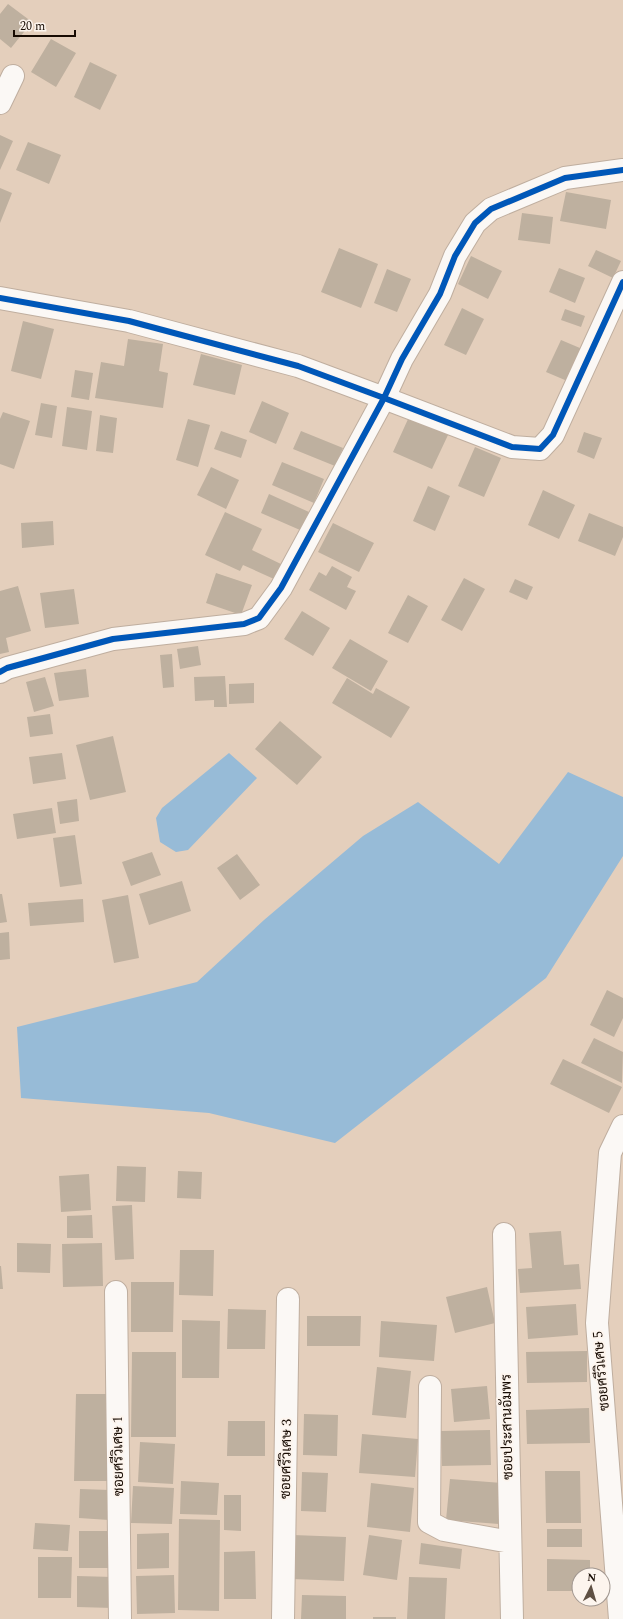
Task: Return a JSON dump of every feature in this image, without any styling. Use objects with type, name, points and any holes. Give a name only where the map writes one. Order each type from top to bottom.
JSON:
[{"type":"street","points":[[0,103],[13,76]]},
{"type":"street","points":[[0,672],[7,668],[113,639],[244,624],[259,618],[281,588],[384,398],[402,359],[440,294],[455,256],[475,223],[491,209],[565,178],[623,170]]},
{"type":"street","points":[[0,298],[137,323],[298,366],[512,447],[540,448],[553,434],[623,282]]},
{"type":"street","name":"ซอยศรีวิเศษ 5","points":[[620,1619],[597,1323],[610,1153],[623,1126]]},
{"type":"street","name":"ซอยประสานอัมพร","points":[[504,1234],[512,1619]]},
{"type":"street","name":"ซอยศรีวิเศษ 1","points":[[116,1292],[120,1619]]},
{"type":"street","name":"ซอยศรีวิเศษ 3","points":[[283,1619],[288,1299]]},
{"type":"street","points":[[430,1387],[429,1522],[444,1530],[510,1542]]},
{"type":"water","points":[[229,753],[257,778],[188,850],[176,852],[160,842],[156,818],[162,808]]},
{"type":"water","points":[[568,772],[623,797],[623,856],[546,978],[335,1143],[209,1113],[21,1098],[17,1027],[197,982],[264,920],[363,836],[418,802],[499,864]]},
{"type":"building","points":[[8,4],[32,22],[11,48],[0,39],[0,14]]},
{"type":"building","points":[[51,39],[76,53],[56,87],[31,72]]},
{"type":"building","points":[[90,62],[117,75],[100,110],[74,97]]},
{"type":"building","points":[[0,135],[13,141],[0,170]]},
{"type":"building","points":[[28,142],[61,155],[49,184],[16,170]]},
{"type":"building","points":[[0,188],[12,193],[0,223]]},
{"type":"building","points":[[566,192],[611,200],[606,229],[560,221]]},
{"type":"building","points":[[522,213],[553,217],[550,244],[518,240]]},
{"type":"building","points":[[339,248],[378,264],[361,308],[321,292]]},
{"type":"building","points":[[596,250],[621,261],[613,278],[588,266]]},
{"type":"building","points":[[471,256],[502,271],[488,299],[458,284]]},
{"type":"building","points":[[559,268],[585,278],[575,303],[549,292]]},
{"type":"building","points":[[387,269],[411,279],[397,312],[374,303]]},
{"type":"building","points":[[462,308],[484,319],[466,355],[444,345]]},
{"type":"building","points":[[565,309],[585,316],[581,327],[561,320]]},
{"type":"building","points":[[23,321],[54,329],[41,379],[11,371]]},
{"type":"building","points":[[128,339],[163,344],[159,371],[168,373],[163,408],[95,398],[101,362],[124,366]]},
{"type":"building","points":[[561,340],[587,351],[572,383],[546,372]]},
{"type":"building","points":[[201,354],[242,365],[235,395],[193,385]]},
{"type":"building","points":[[75,370],[93,373],[89,400],[71,397]]},
{"type":"building","points":[[262,401],[289,413],[276,444],[249,432]]},
{"type":"building","points":[[41,403],[57,406],[52,438],[35,435]]},
{"type":"building","points":[[67,407],[92,411],[87,450],[62,446]]},
{"type":"building","points":[[3,412],[30,421],[14,469],[0,464],[0,419]]},
{"type":"building","points":[[100,415],[117,418],[113,453],[96,451]]},
{"type":"building","points":[[409,417],[448,435],[432,469],[393,452]]},
{"type":"building","points":[[188,419],[210,425],[198,467],[176,460]]},
{"type":"building","points":[[221,431],[247,440],[241,458],[214,449]]},
{"type":"building","points":[[301,431],[343,448],[335,466],[293,449]]},
{"type":"building","points":[[584,432],[602,438],[594,459],[577,452]]},
{"type":"building","points":[[475,447],[501,458],[484,497],[458,486]]},
{"type":"building","points":[[282,462],[324,479],[314,503],[272,485]]},
{"type":"building","points":[[211,467],[239,480],[226,509],[197,495]]},
{"type":"building","points":[[428,486],[450,496],[435,531],[413,521]]},
{"type":"building","points":[[543,490],[575,505],[559,539],[528,525]]},
{"type":"building","points":[[269,494],[309,512],[300,530],[261,513]]},
{"type":"building","points":[[225,512],[262,529],[252,550],[281,564],[274,579],[243,565],[240,571],[205,555]]},
{"type":"building","points":[[589,513],[623,527],[623,537],[615,556],[578,541]]},
{"type":"building","points":[[53,521],[54,545],[22,548],[21,523]]},
{"type":"building","points":[[333,523],[374,543],[359,572],[318,552]]},
{"type":"building","points":[[332,566],[352,577],[347,587],[356,591],[346,610],[309,590],[319,572],[326,576]]},
{"type":"building","points":[[216,573],[252,585],[241,615],[206,603]]},
{"type":"building","points":[[464,578],[485,589],[462,631],[441,620]]},
{"type":"building","points":[[515,579],[533,587],[527,600],[509,592]]},
{"type":"building","points":[[18,586],[31,631],[6,638],[9,652],[0,654],[0,591]]},
{"type":"building","points":[[74,589],[79,624],[45,628],[40,593]]},
{"type":"building","points":[[408,595],[428,606],[408,643],[388,633]]},
{"type":"building","points":[[302,611],[330,628],[313,656],[284,639]]},
{"type":"building","points":[[350,639],[388,661],[371,691],[332,668]]},
{"type":"building","points":[[198,646],[201,665],[180,669],[177,649]]},
{"type":"building","points":[[172,654],[174,687],[163,688],[160,655]]},
{"type":"building","points":[[86,669],[89,697],[59,701],[54,673]]},
{"type":"building","points":[[225,676],[227,707],[214,707],[214,700],[195,701],[194,677]]},
{"type":"building","points":[[45,677],[54,706],[34,712],[26,682]]},
{"type":"building","points":[[347,678],[373,694],[376,688],[410,707],[391,738],[332,703]]},
{"type":"building","points":[[254,683],[254,703],[229,704],[229,684]]},
{"type":"building","points":[[50,714],[53,734],[30,737],[27,717]]},
{"type":"building","points":[[280,721],[322,757],[297,785],[255,749]]},
{"type":"building","points":[[113,736],[126,792],[90,800],[76,745]]},
{"type":"building","points":[[62,753],[66,779],[33,784],[29,757]]},
{"type":"building","points":[[77,799],[79,821],[60,824],[57,802]]},
{"type":"building","points":[[52,808],[56,833],[17,839],[13,814]]},
{"type":"building","points":[[75,835],[82,884],[60,887],[53,838]]},
{"type":"building","points":[[152,852],[161,875],[131,886],[122,862]]},
{"type":"building","points":[[237,854],[260,885],[240,900],[217,868]]},
{"type":"building","points":[[182,881],[191,911],[149,925],[139,894]]},
{"type":"building","points":[[0,894],[2,894],[7,922],[0,923]]},
{"type":"building","points":[[128,895],[139,958],[114,963],[102,900]]},
{"type":"building","points":[[83,899],[84,922],[30,926],[28,903]]},
{"type":"building","points":[[9,932],[10,959],[0,960],[0,933]]},
{"type":"building","points":[[607,990],[623,998],[623,1018],[614,1037],[590,1025]]},
{"type":"building","points":[[594,1038],[623,1052],[622,1083],[581,1063]]},
{"type":"building","points":[[563,1059],[622,1087],[609,1113],[550,1084]]},
{"type":"building","points":[[117,1166],[146,1167],[145,1202],[116,1201]]},
{"type":"building","points":[[178,1171],[202,1172],[201,1199],[177,1198]]},
{"type":"building","points":[[89,1174],[91,1210],[61,1212],[59,1176]]},
{"type":"building","points":[[132,1205],[134,1259],[115,1260],[112,1206]]},
{"type":"building","points":[[92,1215],[93,1238],[67,1238],[67,1216]]},
{"type":"building","points":[[561,1231],[564,1265],[579,1264],[581,1289],[520,1293],[518,1269],[532,1268],[529,1233]]},
{"type":"building","points":[[17,1243],[51,1244],[50,1273],[17,1272]]},
{"type":"building","points":[[102,1243],[103,1286],[63,1287],[62,1244]]},
{"type":"building","points":[[180,1250],[214,1250],[213,1296],[179,1295]]},
{"type":"building","points":[[1,1266],[3,1289],[0,1289]]},
{"type":"building","points":[[131,1282],[174,1282],[173,1332],[131,1332]]},
{"type":"building","points":[[487,1287],[495,1323],[455,1333],[446,1297]]},
{"type":"building","points":[[576,1304],[578,1335],[528,1339],[526,1307]]},
{"type":"building","points":[[228,1309],[266,1310],[265,1349],[227,1349]]},
{"type":"building","points":[[307,1316],[361,1316],[360,1346],[307,1346]]},
{"type":"building","points":[[182,1320],[220,1321],[219,1378],[182,1378]]},
{"type":"building","points":[[381,1321],[437,1325],[434,1361],[379,1357]]},
{"type":"building","points":[[587,1351],[587,1382],[527,1383],[526,1352]]},
{"type":"building","points":[[132,1352],[176,1352],[176,1437],[131,1437]]},
{"type":"building","points":[[377,1367],[411,1371],[406,1418],[372,1415]]},
{"type":"building","points":[[487,1386],[490,1419],[454,1422],[451,1389]]},
{"type":"building","points":[[76,1394],[113,1394],[112,1481],[74,1481]]},
{"type":"building","points":[[589,1408],[590,1443],[527,1444],[526,1410]]},
{"type":"building","points":[[304,1414],[338,1415],[337,1456],[303,1455]]},
{"type":"building","points":[[228,1421],[265,1421],[265,1456],[227,1456]]},
{"type":"building","points":[[490,1430],[491,1465],[442,1466],[441,1431]]},
{"type":"building","points":[[362,1434],[418,1439],[415,1477],[359,1473]]},
{"type":"building","points":[[140,1442],[175,1444],[173,1484],[138,1482]]},
{"type":"building","points":[[545,1471],[580,1471],[581,1523],[546,1523]]},
{"type":"building","points":[[302,1472],[328,1473],[326,1512],[301,1511]]},
{"type":"building","points":[[450,1479],[502,1483],[499,1524],[446,1520]]},
{"type":"building","points":[[181,1481],[219,1483],[217,1515],[180,1514]]},
{"type":"building","points":[[371,1483],[414,1488],[410,1532],[367,1527]]},
{"type":"building","points":[[133,1486],[174,1488],[172,1524],[131,1523]]},
{"type":"building","points":[[80,1489],[110,1490],[109,1520],[79,1518]]},
{"type":"building","points":[[224,1495],[241,1495],[241,1531],[224,1530]]},
{"type":"building","points":[[179,1519],[220,1520],[219,1611],[178,1610]]},
{"type":"building","points":[[35,1523],[70,1525],[68,1551],[33,1549]]},
{"type":"building","points":[[547,1529],[582,1529],[582,1547],[547,1547]]},
{"type":"building","points":[[79,1531],[114,1531],[113,1568],[79,1568]]},
{"type":"building","points":[[169,1533],[169,1568],[137,1569],[137,1534]]},
{"type":"building","points":[[293,1535],[346,1537],[344,1581],[292,1579]]},
{"type":"building","points":[[369,1535],[402,1540],[397,1580],[363,1575]]},
{"type":"building","points":[[421,1543],[462,1549],[460,1569],[419,1564]]},
{"type":"building","points":[[255,1551],[256,1599],[224,1599],[224,1552]]},
{"type":"building","points":[[38,1557],[72,1557],[71,1598],[38,1598]]},
{"type":"building","points":[[547,1559],[590,1560],[590,1567],[571,1567],[571,1591],[547,1591]]},
{"type":"building","points":[[174,1575],[175,1613],[137,1614],[136,1576]]},
{"type":"building","points":[[77,1576],[113,1577],[113,1608],[77,1607]]},
{"type":"building","points":[[409,1577],[447,1578],[445,1619],[407,1619]]},
{"type":"building","points":[[302,1595],[346,1596],[346,1619],[301,1619]]},
{"type":"building","points":[[373,1617],[396,1617],[396,1619],[373,1619]]},
{"type":"cycle path","points":[[623,170],[565,178],[491,209],[475,223],[455,256],[440,294],[402,359],[384,398],[512,447],[540,449],[553,435],[623,282]]},
{"type":"cycle path","points":[[0,298],[129,321],[298,366],[384,398],[281,588],[259,618],[244,624],[113,639],[7,668],[0,672]]}]
